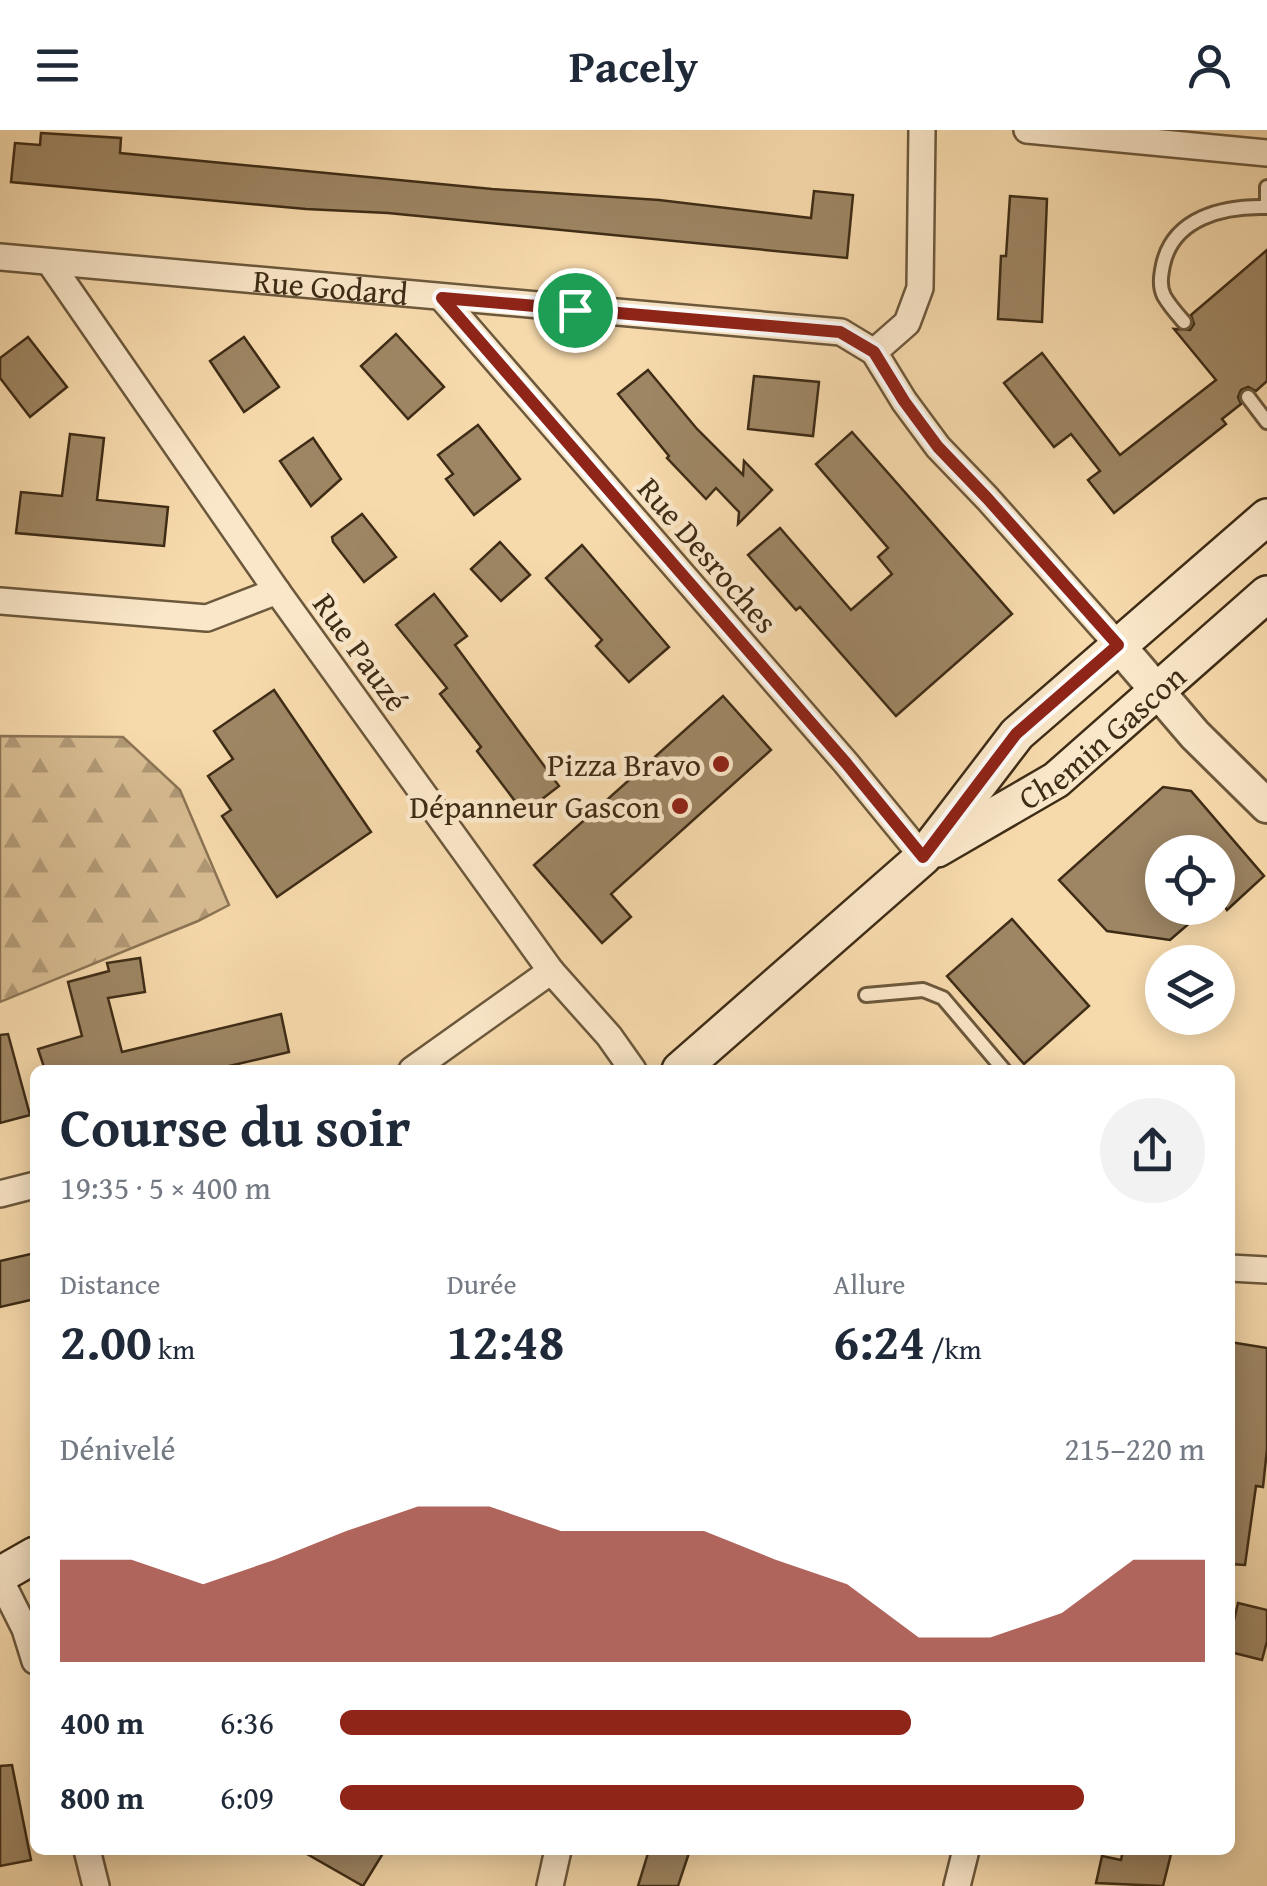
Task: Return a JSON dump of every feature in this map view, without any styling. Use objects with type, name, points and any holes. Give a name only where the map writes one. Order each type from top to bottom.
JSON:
[{"type":"main road","name":"Chemin Gascon","points":[[923,857],[1016,734],[1267,517]]},
{"type":"main road","name":"Chemin Gascon","points":[[686,1065],[923,857],[1056,780],[1267,594]]},
{"type":"main road","points":[[0,1577],[30,1558]]},
{"type":"street","points":[[922,130],[920,288],[907,323],[874,352],[938,447],[1194,735],[1267,806]]},
{"type":"street","points":[[1027,130],[1267,154]]},
{"type":"street","name":"Rue Godard","points":[[0,257],[840,332],[874,352]]},
{"type":"street","name":"Rue Pauzé","points":[[50,263],[277,591],[551,971],[629,1065]]},
{"type":"street","name":"Rue Desroches","points":[[442,298],[923,857]]},
{"type":"street","points":[[0,601],[207,618],[277,591]]},
{"type":"street","points":[[419,1065],[551,971]]},
{"type":"street","points":[[0,1194],[30,1186]]},
{"type":"street","points":[[1235,1268],[1267,1270]]},
{"type":"street","points":[[0,1577],[30,1645]]},
{"type":"street","points":[[87,1855],[96,1886]]},
{"type":"street","points":[[550,1886],[557,1855]]},
{"type":"street","points":[[957,1886],[965,1855]]},
{"type":"lane","points":[[1184,322],[1161,286],[1164,258],[1176,235],[1213,214],[1266,207],[1267,187]]},
{"type":"lane","points":[[1248,398],[1267,422]]},
{"type":"lane","points":[[866,995],[923,990],[943,998],[1000,1065]]},
{"type":"green space","points":[[0,736],[123,737],[180,790],[229,905],[0,1002]]},
{"type":"building","points":[[41,133],[121,138],[120,153],[492,189],[659,200],[811,218],[814,191],[853,195],[847,258],[388,213],[11,182],[15,143],[40,145]]},
{"type":"building","points":[[1010,196],[1047,199],[1042,322],[998,319],[1001,256],[1006,256]]},
{"type":"building","points":[[1267,250],[1267,381],[1256,391],[1248,387],[1241,390],[1241,404],[1222,419],[1226,424],[1114,513],[1088,480],[1100,471],[1071,434],[1054,447],[1004,383],[1042,353],[1120,455],[1216,380],[1174,329],[1190,330],[1194,324],[1191,315]]},
{"type":"building","points":[[396,334],[444,387],[408,419],[361,366]]},
{"type":"building","points":[[28,337],[67,387],[30,417],[0,378],[0,358]]},
{"type":"building","points":[[244,337],[279,387],[244,412],[210,361]]},
{"type":"building","points":[[648,370],[697,429],[743,475],[744,461],[772,490],[738,524],[739,512],[716,488],[706,499],[667,458],[618,394]]},
{"type":"building","points":[[754,376],[819,382],[813,436],[748,429]]},
{"type":"building","points":[[478,425],[520,479],[474,515],[446,479],[453,474],[438,455]]},
{"type":"building","points":[[852,432],[1012,614],[896,716],[800,607],[796,610],[748,555],[780,528],[851,610],[892,574],[878,557],[888,548],[816,464]]},
{"type":"building","points":[[70,434],[104,438],[97,500],[168,507],[164,546],[16,533],[21,492],[62,496]]},
{"type":"building","points":[[313,438],[341,479],[311,506],[280,461]]},
{"type":"building","points":[[362,514],[396,557],[364,582],[332,537]]},
{"type":"building","points":[[500,542],[530,575],[501,601],[471,569]]},
{"type":"building","points":[[582,545],[669,647],[629,682],[596,646],[602,640],[546,578]]},
{"type":"building","points":[[434,594],[467,636],[455,645],[559,786],[524,813],[440,694],[447,688],[396,625]]},
{"type":"building","points":[[274,690],[371,832],[277,897],[222,816],[231,810],[208,776],[233,759],[214,731]]},
{"type":"building","points":[[723,696],[771,750],[611,894],[631,917],[602,943],[534,865]]},
{"type":"building","points":[[1163,787],[1191,791],[1229,835],[1145,835],[1145,925],[1187,925],[1170,940],[1107,931],[1059,880]]},
{"type":"building","points":[[1235,842],[1264,876],[1235,903]]},
{"type":"building","points":[[1012,919],[1089,1006],[1024,1064],[947,976]]},
{"type":"building","points":[[140,958],[145,992],[108,998],[122,1052],[281,1014],[289,1052],[233,1065],[43,1065],[38,1049],[82,1036],[68,982],[109,971],[107,963]]},
{"type":"building","points":[[8,1034],[30,1115],[0,1123],[0,1035]]},
{"type":"building","points":[[30,1254],[30,1300],[0,1307],[0,1261]]},
{"type":"building","points":[[1235,1343],[1267,1348],[1267,1449],[1263,1487],[1256,1486],[1245,1565],[1235,1564]]},
{"type":"building","points":[[1238,1603],[1267,1610],[1267,1641],[1262,1660],[1235,1653]]},
{"type":"building","points":[[12,1765],[31,1860],[0,1866],[0,1766]]},
{"type":"building","points":[[309,1855],[382,1855],[363,1886]]},
{"type":"building","points":[[647,1855],[688,1855],[678,1886],[638,1886]]},
{"type":"building","points":[[1122,1855],[1171,1855],[1163,1886],[1096,1883],[1102,1856],[1121,1860]]},
{"type":"place","name":"Pizza Bravo","points":[[721,764]]},
{"type":"place","name":"Dépanneur Gascon","points":[[680,806]]},
{"type":"route","points":[[442,298],[575,310],[840,332],[856,339],[874,352],[938,447],[1118,645],[1016,734],[923,857],[442,298]]}]
